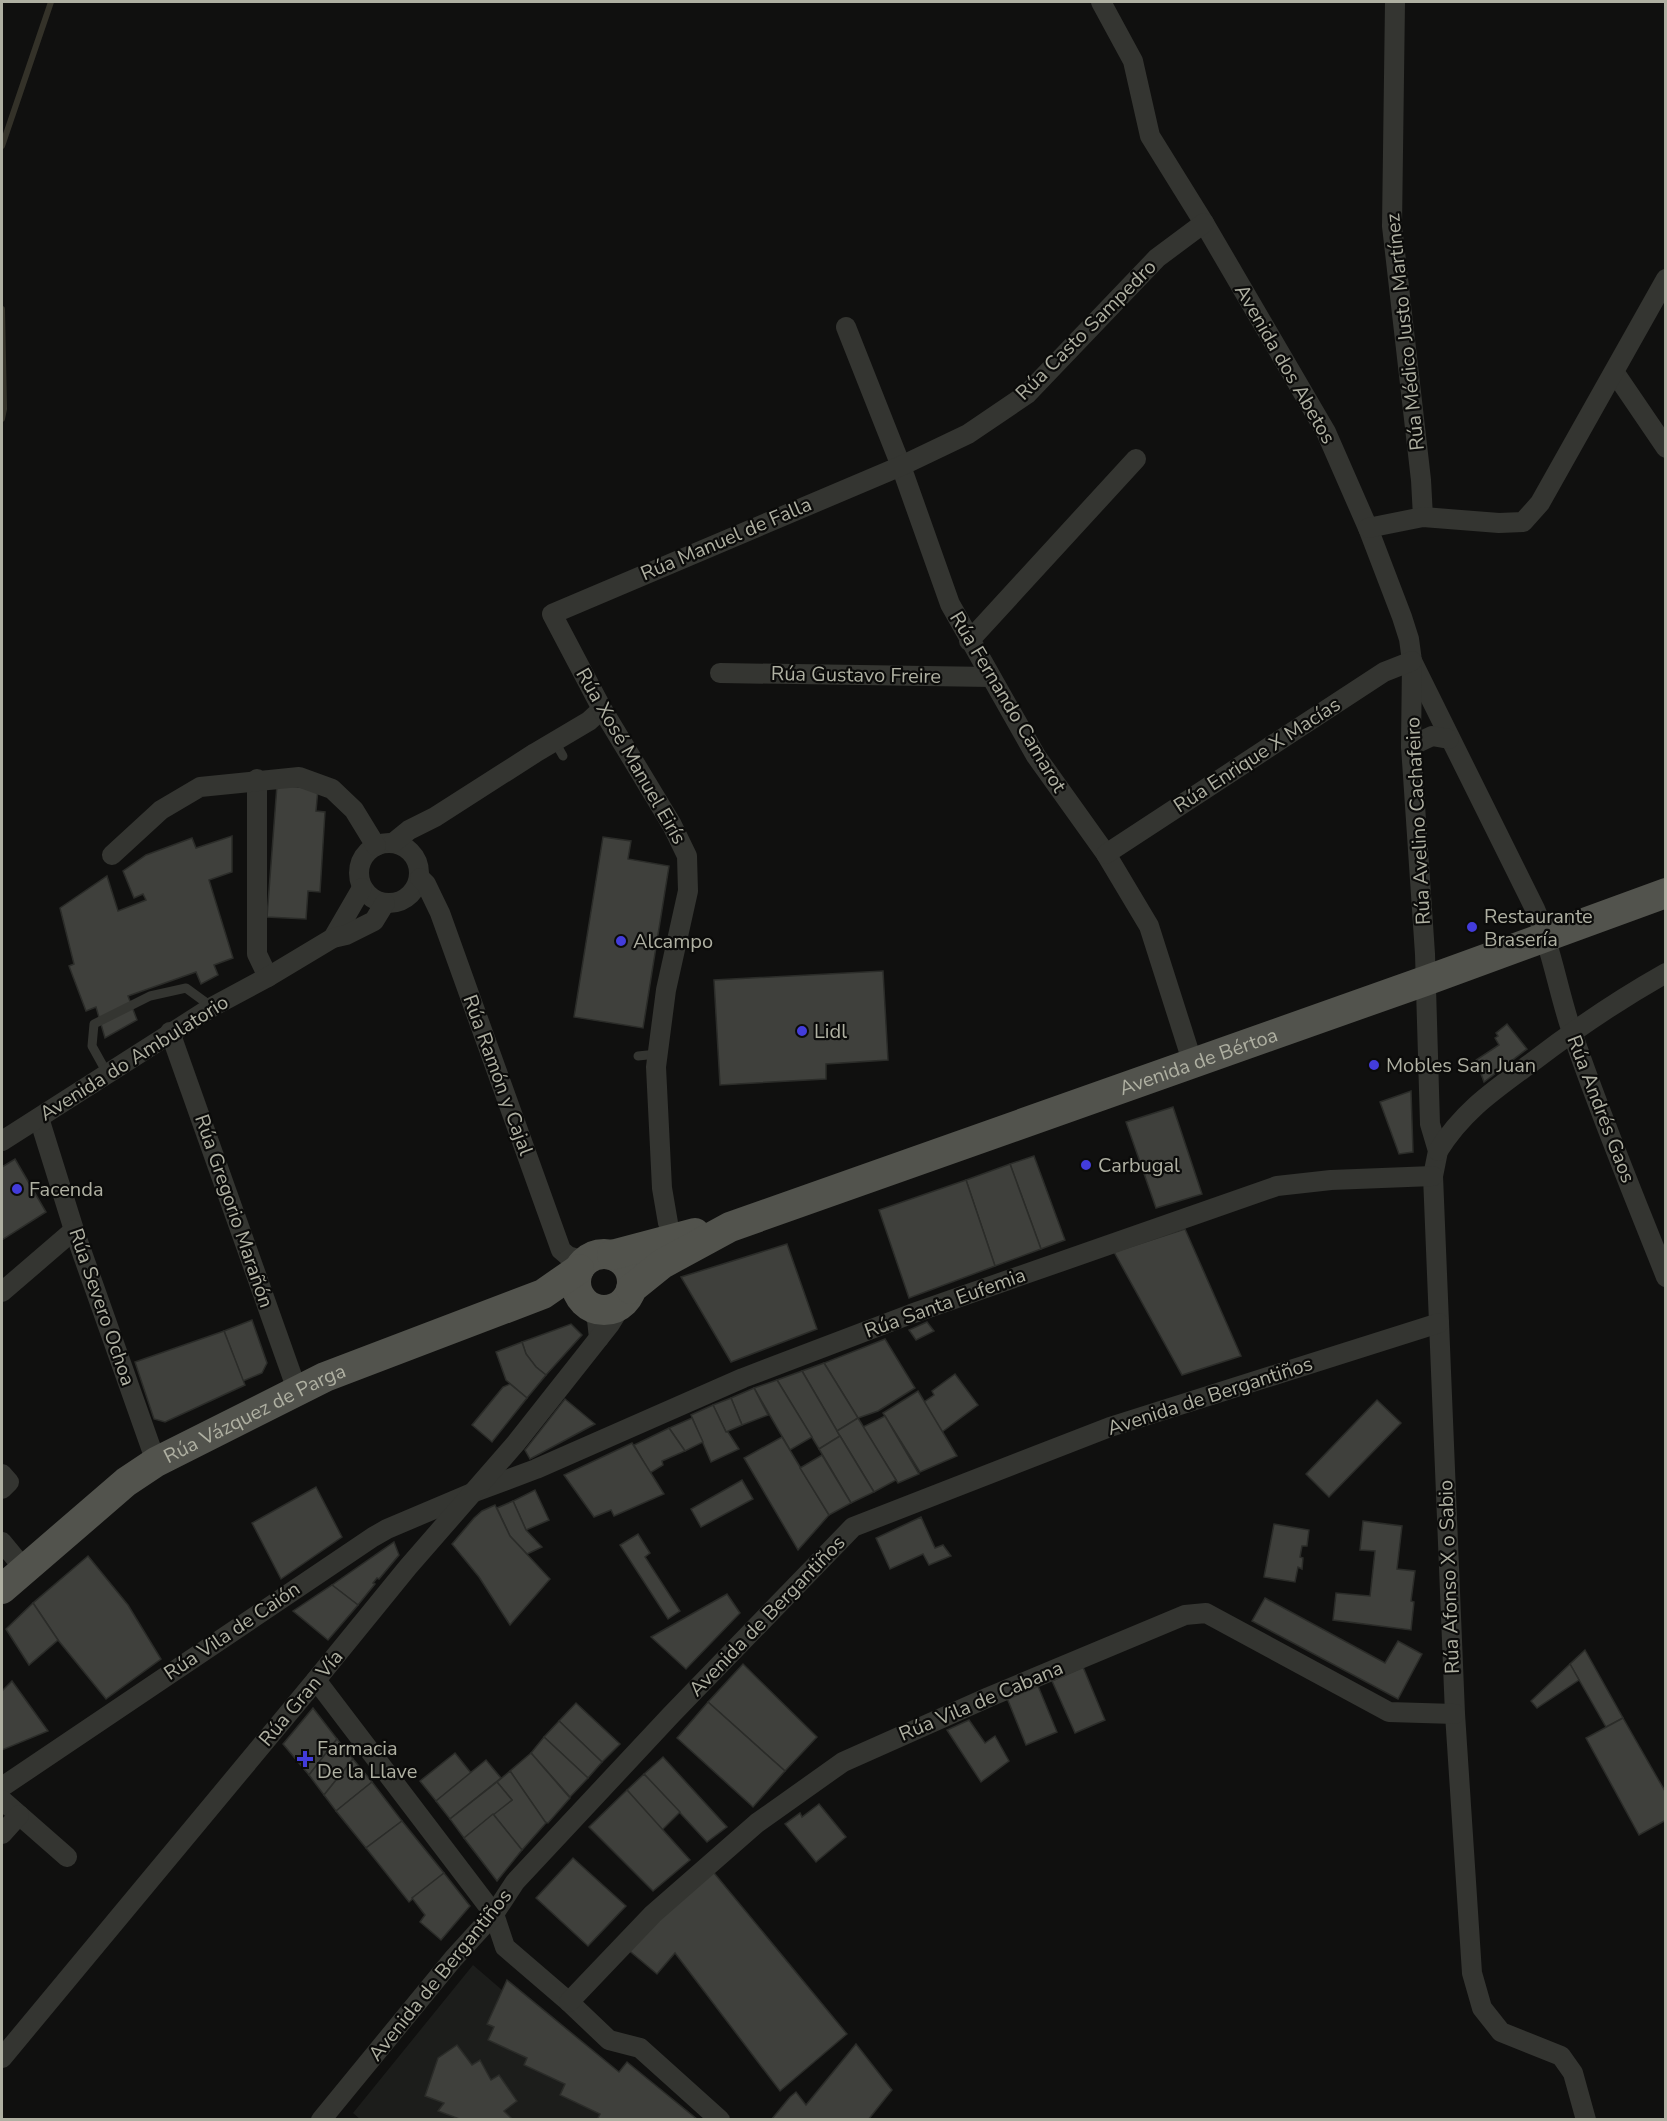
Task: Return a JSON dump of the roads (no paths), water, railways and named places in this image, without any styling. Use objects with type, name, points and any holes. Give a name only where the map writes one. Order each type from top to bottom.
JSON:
[{"type":"main road","name":"Avenida de Bértoa","points":[[592,1262],[643,1246],[717,1229],[1193,1064],[1547,938],[1665,893]]},
{"type":"main road","name":"Avenida de Bértoa","points":[[627,1296],[662,1264],[717,1229]]},
{"type":"main road","name":"Rúa Vázquez de Parga","points":[[2,1589],[126,1482],[156,1462],[297,1390],[361,1362],[543,1294],[592,1262]]},
{"type":"main road","points":[[543,1294],[608,1310],[627,1296],[632,1281],[627,1266],[592,1262],[576,1278],[576,1288],[588,1305]]},
{"type":"street","name":"Avenida dos Abetos","points":[[1101,2],[1133,62],[1150,136],[1204,223],[1326,432],[1368,528],[1402,617],[1409,639],[1412,661],[1535,909],[1547,938]]},
{"type":"street","name":"Rúa Médico Justo Martínez","points":[[1395,2],[1392,226],[1421,480],[1423,518]]},
{"type":"street","name":"Rúa Casto Sampedro","points":[[901,466],[968,434],[1027,394],[1157,258],[1204,223]]},
{"type":"street","points":[[1368,528],[1423,518],[1499,523],[1523,522],[1540,503],[1615,374],[1665,279]]},
{"type":"street","name":"Rúa Fernando Camarot","points":[[846,327],[901,466],[950,604],[1036,756],[1106,854],[1149,926],[1193,1064]]},
{"type":"street","points":[[1615,374],[1665,448]]},
{"type":"street","points":[[969,641],[1136,459]]},
{"type":"street","name":"Rúa Manuel de Falla","points":[[552,614],[901,466]]},
{"type":"street","name":"Rúa Xosé Manuel Eirís","points":[[552,614],[602,709],[672,825],[687,856],[688,891],[666,990],[647,1055],[668,1223]]},
{"type":"street","name":"Rúa Avelino Cachafeiro","points":[[1412,661],[1411,746],[1425,981]]},
{"type":"street","name":"Rúa Enrique X Macías","points":[[1106,854],[1384,672],[1412,661]]},
{"type":"street","name":"Rúa Gustavo Freire","points":[[720,673],[991,677]]},
{"type":"street","points":[[112,855],[161,810],[200,786],[257,779],[299,777],[333,789],[384,844],[404,847],[416,858],[420,868],[420,878],[410,895],[394,903],[376,901],[362,888],[359,868],[368,851],[384,844],[435,817],[535,753],[559,749],[602,709]]},
{"type":"street","points":[[1411,746],[1432,736],[1449,738]]},
{"type":"street","points":[[257,779],[257,954],[268,977]]},
{"type":"street","points":[[416,858],[418,843],[435,817]]},
{"type":"street","name":"Rúa Ramón y Cajal","points":[[420,878],[426,884],[440,913],[561,1250],[568,1256],[592,1262]]},
{"type":"street","name":"Avenida do Ambulatorio","points":[[333,938],[362,888]]},
{"type":"street","name":"Avenida do Ambulatorio","points":[[2,1141],[212,1007],[333,938],[346,935],[375,921],[385,903]]},
{"type":"street","name":"Rúa Andrés Gaos","points":[[1547,938],[1552,967],[1572,1032],[1665,1277]]},
{"type":"street","points":[[1438,1151],[1449,1133],[1474,1105],[1572,1032],[1665,973]]},
{"type":"street","name":"Rúa Afonso X o Sabio","points":[[1425,981],[1430,1124],[1438,1151],[1433,1176],[1455,1714],[1472,1973],[1482,2008],[1501,2032],[1561,2056],[1573,2073],[1586,2120]]},
{"type":"street","name":"Rúa Gregorio Marañón","points":[[170,1032],[297,1390]]},
{"type":"street","name":"Rúa Severo Ochoa","points":[[39,1118],[74,1230],[156,1462]]},
{"type":"street","name":"Rúa Santa Eufemia","points":[[472,1493],[536,1469],[743,1378],[911,1314],[1277,1186],[1331,1180],[1433,1176]]},
{"type":"street","points":[[643,1246],[668,1223],[717,1229]]},
{"type":"street","points":[[2,1292],[74,1230]]},
{"type":"street","name":"Rúa Gran Vía","points":[[2,2058],[408,1567],[516,1443],[610,1324],[627,1296]]},
{"type":"street","points":[[588,1305],[597,1320],[599,1338]]},
{"type":"street","name":"Avenida de Bergantiños","points":[[321,2120],[453,1959],[494,1914],[515,1882],[671,1715],[853,1527],[1110,1427],[1439,1323]]},
{"type":"street","points":[[2,1474],[9,1482],[2,1489]]},
{"type":"street","name":"Rúa Vila de Caión","points":[[2,1787],[373,1537],[472,1493]]},
{"type":"street","points":[[2,1542],[25,1570]]},
{"type":"street","name":"Rúa Vila de Cabana","points":[[569,2002],[653,1914],[758,1823],[843,1762],[989,1696],[1185,1615],[1206,1613],[1389,1712],[1455,1714]]},
{"type":"street","points":[[316,1680],[494,1914],[505,1947],[609,2040],[640,2048],[720,2120]]},
{"type":"street","points":[[2,1800],[67,1857]]},
{"type":"street","points":[[2,1834],[19,1815]]},
{"type":"lane","points":[[107,1073],[92,1046],[94,1024],[150,996],[186,988],[212,1007]]},
{"type":"waterway","points":[[2,146],[51,2]]},
{"type":"waterway","points":[[2,309],[4,409],[2,419]]},
{"type":"place","name":"Restaurante Brasería","points":[[1472,927]]},
{"type":"place","name":"Alcampo","points":[[621,941]]},
{"type":"place","name":"Lidl","points":[[802,1031]]},
{"type":"place","name":"Mobles San Juan","points":[[1374,1065]]},
{"type":"place","name":"Carbugal","points":[[1086,1165]]},
{"type":"place","name":"Facenda","points":[[17,1189]]},
{"type":"place","name":"Farmacia De la Llave","points":[[305,1759]]}]
